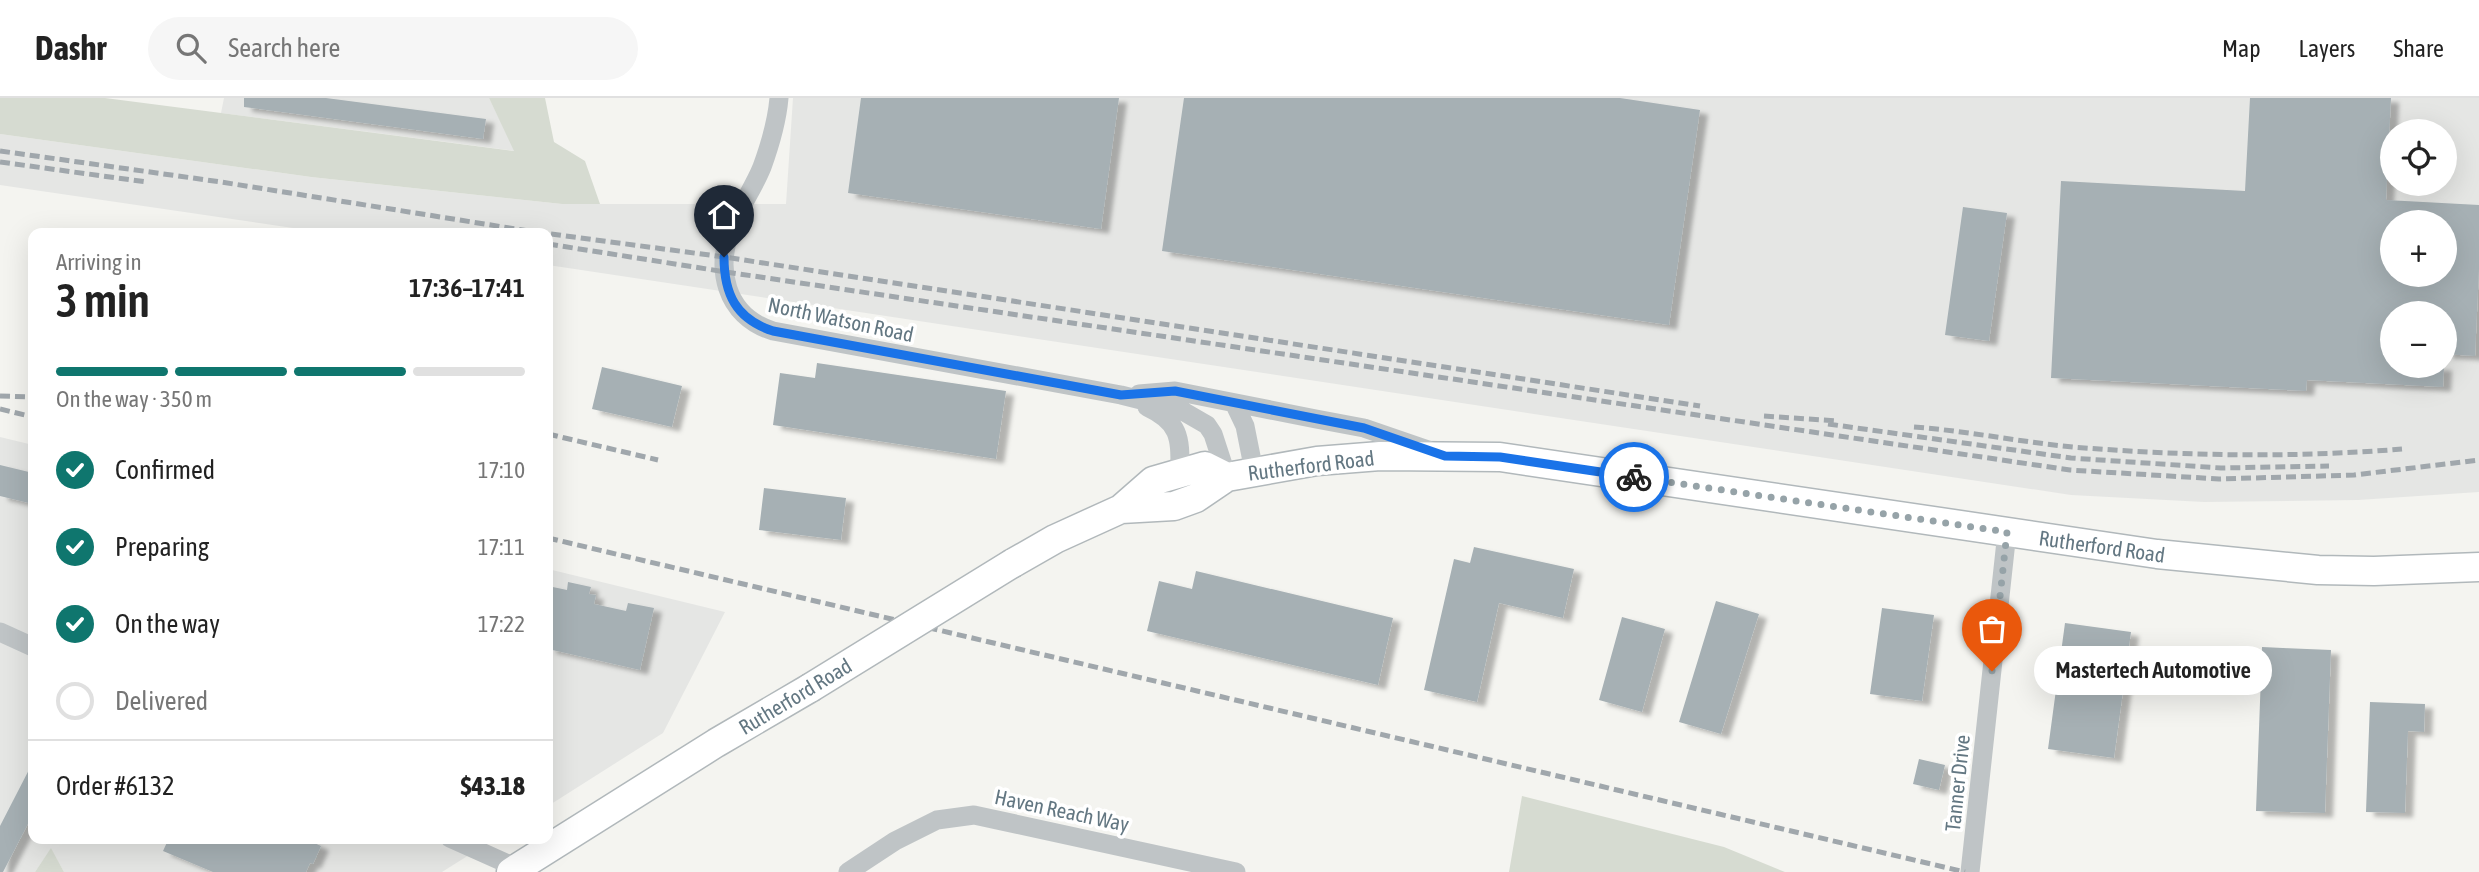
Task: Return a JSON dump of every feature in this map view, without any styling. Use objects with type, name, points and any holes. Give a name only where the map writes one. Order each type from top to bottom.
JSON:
[{"type":"street","name":"North Watson Road","points":[[779,98],[771,141],[762,166],[732,226],[724,257],[726,285],[734,304],[747,319],[773,331],[1121,395],[1181,410],[1207,425],[1240,474]]},
{"type":"street","name":"North Watson Road","points":[[1121,395],[1175,391],[1364,428],[1445,456]]},
{"type":"street","name":"North Watson Road","points":[[1121,395],[1158,412],[1171,423],[1180,438],[1180,472]]},
{"type":"street","points":[[1234,403],[1245,426],[1240,474]]},
{"type":"street","name":"Rutherford Road","points":[[1121,509],[1174,506],[1196,498],[1240,474],[1329,460],[1380,456],[1500,457],[2157,554],[2246,564],[2374,571],[2479,567]]},
{"type":"street","name":"Rutherford Road","points":[[516,871],[716,743],[1013,563],[1055,539],[1121,509],[1153,481],[1205,466],[1240,474]]},
{"type":"street","name":"Tanner Drive","points":[[1970,872],[2007,532]]},
{"type":"street","points":[[0,632],[28,645]]},
{"type":"street","name":"Haven Reach Way","points":[[848,872],[895,841],[937,820],[974,815],[1179,866],[1236,872]]},
{"type":"street","points":[[462,844],[516,871]]},
{"type":"shaded area","points":[[0,98],[105,98],[514,151],[489,98],[545,98],[554,142],[585,161],[600,204],[562,204],[311,177],[0,134]]},
{"type":"shaded area","points":[[224,98],[489,98],[515,151],[221,113]]},
{"type":"shaded area","points":[[793,98],[2479,98],[2479,492],[2358,500],[2204,502],[2071,495],[553,266],[553,228],[293,228],[0,185],[0,134],[311,177],[562,204],[786,204]]},
{"type":"shaded area","points":[[0,437],[28,444],[28,844],[486,844],[442,872],[64,872],[51,849],[35,872],[0,872]]},
{"type":"shaded area","points":[[553,570],[725,612],[663,733],[553,803]]},
{"type":"shaded area","points":[[1522,796],[1724,847],[1785,872],[1509,872]]},
{"type":"shaded area","points":[[51,848],[64,872],[35,872]]},
{"type":"building","points":[[244,98],[326,98],[486,119],[483,139],[244,107]]},
{"type":"building","points":[[861,98],[1119,98],[1101,229],[848,193]]},
{"type":"building","points":[[1184,98],[1620,98],[1700,110],[1669,325],[1162,251]]},
{"type":"building","points":[[2250,98],[2391,98],[2390,119],[2380,119],[2380,196],[2386,196],[2386,200],[2479,205],[2475,356],[2457,355],[2457,301],[2380,301],[2380,378],[2443,378],[2443,387],[2307,380],[2306,391],[2051,378],[2061,181],[2245,191]]},
{"type":"building","points":[[1963,207],[2007,213],[1989,341],[1945,335]]},
{"type":"building","points":[[817,363],[1006,391],[996,459],[773,425],[780,373],[815,378]]},
{"type":"building","points":[[602,367],[682,386],[672,427],[592,409]]},
{"type":"building","points":[[0,465],[28,472],[28,503],[0,496]]},
{"type":"building","points":[[764,488],[846,498],[841,540],[759,530]]},
{"type":"building","points":[[1474,547],[1574,569],[1563,618],[1499,603],[1477,702],[1424,690],[1454,559],[1470,563]]},
{"type":"building","points":[[1196,571],[1393,618],[1378,685],[1147,631],[1159,581],[1192,589]]},
{"type":"building","points":[[568,582],[591,587],[589,594],[596,595],[594,604],[626,611],[628,603],[654,608],[640,670],[553,650],[553,587],[567,590]]},
{"type":"building","points":[[1716,601],[1759,614],[1721,734],[1679,722]]},
{"type":"building","points":[[1882,608],[1934,615],[1922,701],[1870,694]]},
{"type":"building","points":[[1622,617],[1665,629],[1642,712],[1599,700]]},
{"type":"building","points":[[2065,623],[2131,632],[2114,758],[2048,749]]},
{"type":"building","points":[[2262,647],[2331,650],[2325,813],[2256,811]]},
{"type":"building","points":[[2370,702],[2425,704],[2424,732],[2408,731],[2405,813],[2366,812]]},
{"type":"building","points":[[1919,759],[1945,765],[1939,790],[1913,784]]},
{"type":"building","points":[[28,772],[28,824],[3,872],[0,872],[0,826]]},
{"type":"building","points":[[166,844],[321,846],[306,872],[213,872],[163,851]]},
{"type":"railway","points":[[0,151],[221,182],[510,228]]},
{"type":"railway","points":[[0,162],[147,182]]},
{"type":"railway","points":[[553,234],[724,257],[1700,406]]},
{"type":"railway","points":[[553,245],[2070,470],[2219,479],[2354,475],[2479,460]]},
{"type":"railway","points":[[0,396],[28,397]]},
{"type":"railway","points":[[0,409],[28,416]]},
{"type":"railway","points":[[1764,416],[1838,421]]},
{"type":"railway","points":[[1828,424],[2071,458],[2221,468],[2329,466]]},
{"type":"railway","points":[[1914,427],[2073,447],[2155,452],[2279,455],[2402,449]]},
{"type":"railway","points":[[553,435],[658,460]]},
{"type":"railway","points":[[553,539],[1965,872]]},
{"type":"way so far","points":[[1634,477],[2007,532],[1992,671]]},
{"type":"place","name":"Mastertech Automotive","points":[[1992,671]]},
{"type":"route","points":[[724,257],[726,285],[734,304],[747,319],[773,331],[1121,395],[1175,391],[1364,428],[1445,456],[1500,457],[1634,477]]}]
